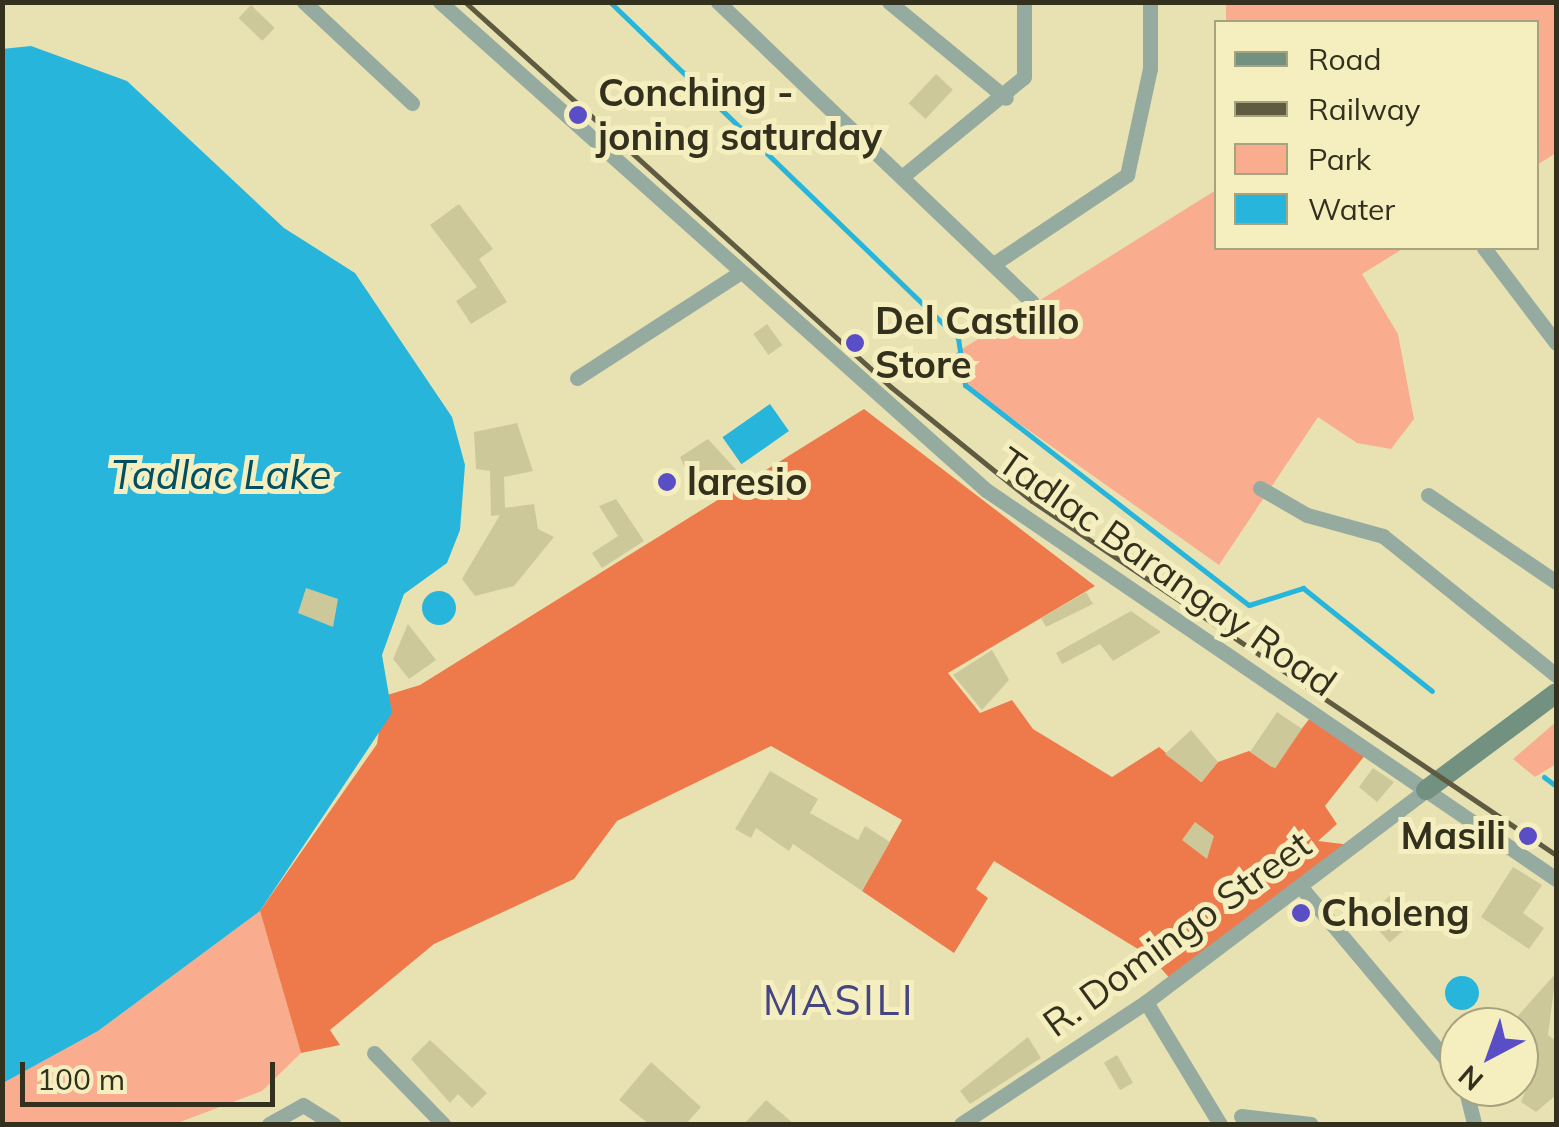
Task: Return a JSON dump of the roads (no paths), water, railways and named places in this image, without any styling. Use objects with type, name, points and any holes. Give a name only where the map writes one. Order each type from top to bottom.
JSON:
[{"type":"street","points":[[304,2],[412,103]]},
{"type":"street","name":"Tadlac Barangay Road","points":[[440,2],[876,400],[986,490],[1556,879]]},
{"type":"street","points":[[718,2],[1032,302]]},
{"type":"street","points":[[889,2],[1006,98]]},
{"type":"street","points":[[903,176],[1006,98],[1024,78],[1024,2]]},
{"type":"street","points":[[995,263],[1127,175],[1150,69],[1150,2]]},
{"type":"street","points":[[1486,250],[1556,343]]},
{"type":"street","points":[[577,378],[738,274]]},
{"type":"street","points":[[1260,488],[1307,516],[1382,536],[1556,675]]},
{"type":"street","points":[[1428,495],[1556,582]]},
{"type":"street","points":[[1426,790],[1556,692]]},
{"type":"street","name":"R. Domingo Street","points":[[961,1124],[1146,1002],[1426,790]]},
{"type":"street","points":[[1300,886],[1439,1051]]},
{"type":"street","points":[[1146,1002],[1220,1124]]},
{"type":"street","points":[[374,1053],[443,1124]]},
{"type":"street","points":[[270,1124],[303,1105],[334,1124]]},
{"type":"street","points":[[1240,1116],[1311,1124]]},
{"type":"water","name":"Tadlac Lake","points":[[31,46],[127,81],[284,228],[355,273],[452,417],[465,465],[460,530],[447,563],[404,594],[382,655],[392,713],[260,911],[98,1031],[3,1083],[2,49]]},
{"type":"water","points":[[770,404],[789,431],[741,464],[722,437]]},
{"type":"water","points":[[439,591],[451,596],[456,608],[451,620],[439,625],[427,620],[422,608],[427,596]]},
{"type":"water","points":[[1455,977],[1469,977],[1478,986],[1478,1000],[1472,1007],[1452,1007],[1446,1000],[1446,986]]},
{"type":"waterway","points":[[610,2],[958,338],[965,385],[1249,605],[1303,588],[1432,691]]},
{"type":"waterway","points":[[1544,777],[1556,786]]},
{"type":"railway","points":[[465,2],[891,387],[1032,501],[1556,855]]},
{"type":"place","name":"Conching - joning saturday","points":[[578,115]]},
{"type":"place","name":"Del Castillo Store","points":[[855,343]]},
{"type":"place","name":"laresio","points":[[667,482]]},
{"type":"place","name":"Masili","points":[[1528,836]]},
{"type":"place","name":"Choleng","points":[[1301,913]]},
{"type":"district","name":"MASILI","points":[[839,1000]]}]
